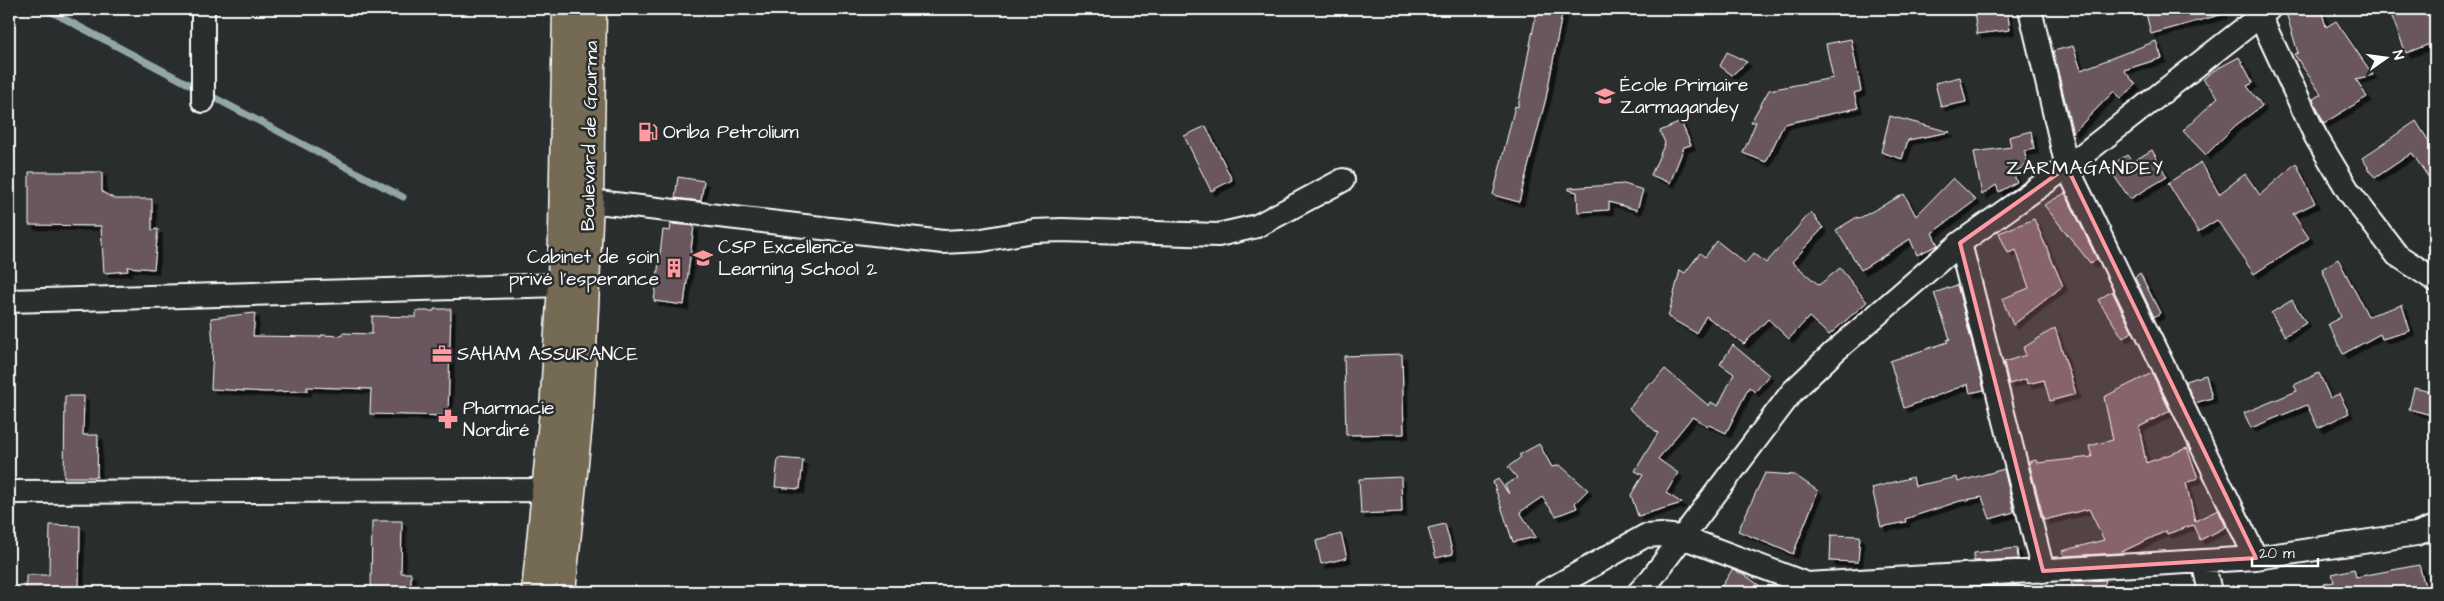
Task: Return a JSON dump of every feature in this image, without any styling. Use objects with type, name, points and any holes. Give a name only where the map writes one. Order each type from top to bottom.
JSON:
[{"type":"highway","name":"Boulevard de Gourma","points":[[536,592],[547,490],[562,285],[567,9]]},
{"type":"highway","name":"Boulevard de Gourma","points":[[561,592],[580,413],[589,201],[592,9]]},
{"type":"street","points":[[203,9],[203,101]]},
{"type":"street","points":[[2030,9],[2067,167],[2256,558]]},
{"type":"street","points":[[1639,592],[1792,392],[1834,352],[1960,243],[2067,167],[2262,11],[2316,136],[2349,192],[2398,255],[2435,280]]},
{"type":"street","points":[[589,201],[943,242],[982,240],[1034,230],[1218,235],[1257,226],[1343,180]]},
{"type":"street","points":[[1960,243],[2043,570]]},
{"type":"street","points":[[9,301],[562,285]]},
{"type":"street","points":[[9,492],[547,490]]},
{"type":"street","points":[[1545,592],[1645,536],[1682,537],[1806,584],[2256,558],[2416,534],[2435,527]]},
{"type":"street","points":[[2203,560],[2210,592]]},
{"type":"highlighted area","points":[[2067,167],[2256,558],[2043,571],[1960,243]]},
{"type":"building","points":[[1537,9],[1563,9],[1546,98],[1519,202],[1493,195],[1515,106],[1518,107]]},
{"type":"building","points":[[2007,9],[2010,30],[1977,34],[1974,11]]},
{"type":"building","points":[[2145,9],[2222,9],[2223,14],[2151,34]]},
{"type":"building","points":[[2285,9],[2321,9],[2326,27],[2336,21],[2373,75],[2356,79],[2367,97],[2324,123],[2313,99],[2321,94],[2294,54],[2298,53]]},
{"type":"building","points":[[2389,9],[2435,9],[2435,42],[2406,53]]},
{"type":"building","points":[[1851,39],[1861,91],[1854,93],[1858,108],[1784,124],[1766,162],[1743,153],[1756,122],[1751,122],[1769,90],[1833,78],[1826,44]]},
{"type":"building","points":[[2156,41],[2162,58],[2124,70],[2136,85],[2120,99],[2114,91],[2073,133],[2053,51],[2073,46],[2081,70]]},
{"type":"building","points":[[1727,52],[1747,62],[1732,75],[1720,66]]},
{"type":"building","points":[[2239,57],[2253,83],[2247,86],[2262,106],[2236,125],[2206,155],[2183,131],[2218,97],[2203,79],[2213,71]]},
{"type":"building","points":[[1960,77],[1966,102],[1941,107],[1935,83]]},
{"type":"building","points":[[1890,116],[1950,132],[1908,140],[1902,159],[1881,152]]},
{"type":"building","points":[[2416,121],[2435,151],[2435,187],[2412,153],[2375,178],[2362,158]]},
{"type":"building","points":[[1681,122],[1691,145],[1684,147],[1670,183],[1651,175],[1665,143],[1660,131]]},
{"type":"building","points":[[1206,126],[1232,180],[1211,191],[1184,136]]},
{"type":"building","points":[[2031,131],[2034,149],[2024,151],[2028,164],[2013,173],[2017,182],[1999,192],[1996,185],[1982,195],[1974,152],[2011,147],[2009,137]]},
{"type":"building","points":[[2152,150],[2167,177],[2130,199],[2108,167],[2127,155],[2132,162]]},
{"type":"building","points":[[2201,162],[2219,194],[2245,174],[2260,195],[2296,163],[2315,203],[2293,214],[2309,238],[2254,274],[2217,220],[2198,232],[2168,183]]},
{"type":"building","points":[[29,172],[102,172],[102,192],[115,199],[152,199],[152,230],[158,229],[154,269],[127,267],[128,271],[104,273],[101,226],[29,225]]},
{"type":"building","points":[[678,177],[704,181],[701,201],[675,198]]},
{"type":"building","points":[[1953,178],[1976,200],[1932,233],[1938,245],[1917,255],[1910,239],[1861,270],[1836,230],[1857,217],[1858,219],[1904,194],[1916,216]]},
{"type":"building","points":[[1624,184],[1643,190],[1637,210],[1609,202],[1609,210],[1578,212],[1577,192],[1569,190],[1569,188]]},
{"type":"building","points":[[2065,193],[2097,259],[2091,264],[2044,205]]},
{"type":"building","points":[[1811,212],[1823,228],[1792,262],[1819,285],[1840,268],[1867,302],[1829,335],[1809,317],[1789,339],[1768,319],[1744,344],[1706,316],[1696,333],[1668,317],[1680,270],[1685,273],[1700,253],[1705,257],[1717,241],[1745,263],[1754,253],[1766,263]]},
{"type":"building","points":[[2034,219],[2063,286],[2013,325],[2002,299],[2029,288],[2016,250],[2008,253],[1999,233]]},
{"type":"building","name":"Cabinet de soin privé l'esperance","points":[[671,224],[694,226],[684,305],[654,301],[663,230],[670,231]]},
{"type":"building","points":[[2338,259],[2368,316],[2402,305],[2410,331],[2382,339],[2380,334],[2343,354],[2328,324],[2341,317],[2322,269]]},
{"type":"building","points":[[2140,273],[2160,313],[2154,317],[2135,277]]},
{"type":"building","points":[[1957,285],[1984,390],[1970,393],[1968,384],[1904,408],[1890,361],[1948,342],[1947,340],[1950,339],[1934,293]]},
{"type":"building","points":[[2112,291],[2132,332],[2123,338],[2098,300]]},
{"type":"building","points":[[2292,300],[2306,323],[2285,336],[2271,313]]},
{"type":"building","points":[[434,309],[451,309],[448,416],[370,414],[371,389],[307,387],[307,391],[266,392],[211,389],[213,346],[211,318],[255,313],[253,336],[321,337],[321,335],[342,336],[342,333],[372,334],[372,316],[416,317],[416,311],[434,311]]},
{"type":"building","points":[[2055,328],[2076,394],[2050,401],[2044,380],[2027,384],[2026,379],[2009,384],[2004,362],[2026,355],[2023,348]]},
{"type":"building","points":[[1733,345],[1769,375],[1755,392],[1749,387],[1726,433],[1692,417],[1658,459],[1678,473],[1666,493],[1682,503],[1638,516],[1631,495],[1643,475],[1635,471],[1658,433],[1629,409],[1650,382],[1652,384],[1665,369],[1709,406],[1711,402],[1718,406],[1734,374],[1720,364]]},
{"type":"building","points":[[1402,354],[1404,434],[1346,435],[1344,356]]},
{"type":"building","points":[[2152,373],[2170,411],[2139,427],[2146,463],[2187,448],[2198,478],[2186,483],[2195,521],[2218,510],[2226,527],[2200,540],[2193,525],[2167,534],[2166,531],[2119,553],[2064,556],[2062,551],[2104,540],[2089,509],[2044,520],[2029,462],[2036,460],[2037,463],[2092,457],[2089,446],[2113,440],[2104,397]]},
{"type":"building","points":[[2319,373],[2330,398],[2339,394],[2349,413],[2318,428],[2307,405],[2251,428],[2244,413],[2297,391],[2294,385]]},
{"type":"building","points":[[2206,375],[2212,398],[2195,403],[2185,381]]},
{"type":"building","points":[[2414,388],[2435,393],[2435,416],[2409,409]]},
{"type":"building","points":[[65,396],[84,396],[83,435],[98,435],[97,477],[64,477]]},
{"type":"building","points":[[1539,444],[1552,467],[1560,465],[1588,490],[1575,503],[1577,508],[1556,516],[1542,497],[1520,512],[1536,537],[1513,542],[1493,482],[1498,479],[1509,494],[1505,485],[1517,478],[1508,467],[1521,457],[1519,455]]},
{"type":"building","points":[[778,458],[803,460],[800,489],[775,487]]},
{"type":"building","points":[[2004,469],[2014,512],[1990,519],[1982,497],[1960,501],[1905,519],[1906,522],[1881,527],[1872,488],[1913,477],[1915,486],[1957,477],[1958,482]]},
{"type":"building","points":[[1765,473],[1795,475],[1818,491],[1793,554],[1738,531]]},
{"type":"building","points":[[1401,477],[1402,512],[1361,514],[1359,479]]},
{"type":"building","points":[[372,521],[402,521],[401,573],[411,573],[411,592],[371,592]]},
{"type":"building","points":[[1445,524],[1453,554],[1436,558],[1428,528]]},
{"type":"building","points":[[50,525],[80,526],[79,592],[26,592],[26,575],[49,575]]},
{"type":"building","points":[[1341,534],[1347,558],[1321,564],[1316,541]]},
{"type":"building","points":[[1831,535],[1860,536],[1858,562],[1830,561]]},
{"type":"building","points":[[2017,548],[2018,559],[1974,561],[1974,553]]},
{"type":"building","points":[[2419,565],[2425,586],[2401,592],[2325,592],[2324,584],[2334,582],[2332,574],[2354,569],[2356,577]]},
{"type":"building","points":[[1732,570],[1745,575],[1768,592],[1718,592]]},
{"type":"building","points":[[2106,580],[2102,592],[2074,592],[2071,582]]},
{"type":"building","points":[[2020,585],[2020,592],[1994,592],[1993,587],[1976,592],[1975,587]]},
{"type":"waterway","points":[[46,9],[403,197]]},
{"type":"place","name":"École Primaire Zarmagandey","points":[[1605,96]]},
{"type":"place","name":"Oriba Petrolium","points":[[648,132]]},
{"type":"place","name":"CSP Excellence Learning School 2","points":[[703,258]]},
{"type":"place","name":"Cabinet de soin privé l'esperance","points":[[674,268]]},
{"type":"place","name":"SAHAM ASSURANCE","points":[[442,354]]},
{"type":"place","name":"Pharmacie Nordiré","points":[[448,419]]},
{"type":"district","name":"ZARMAGANDEY","points":[[2085,168]]}]
